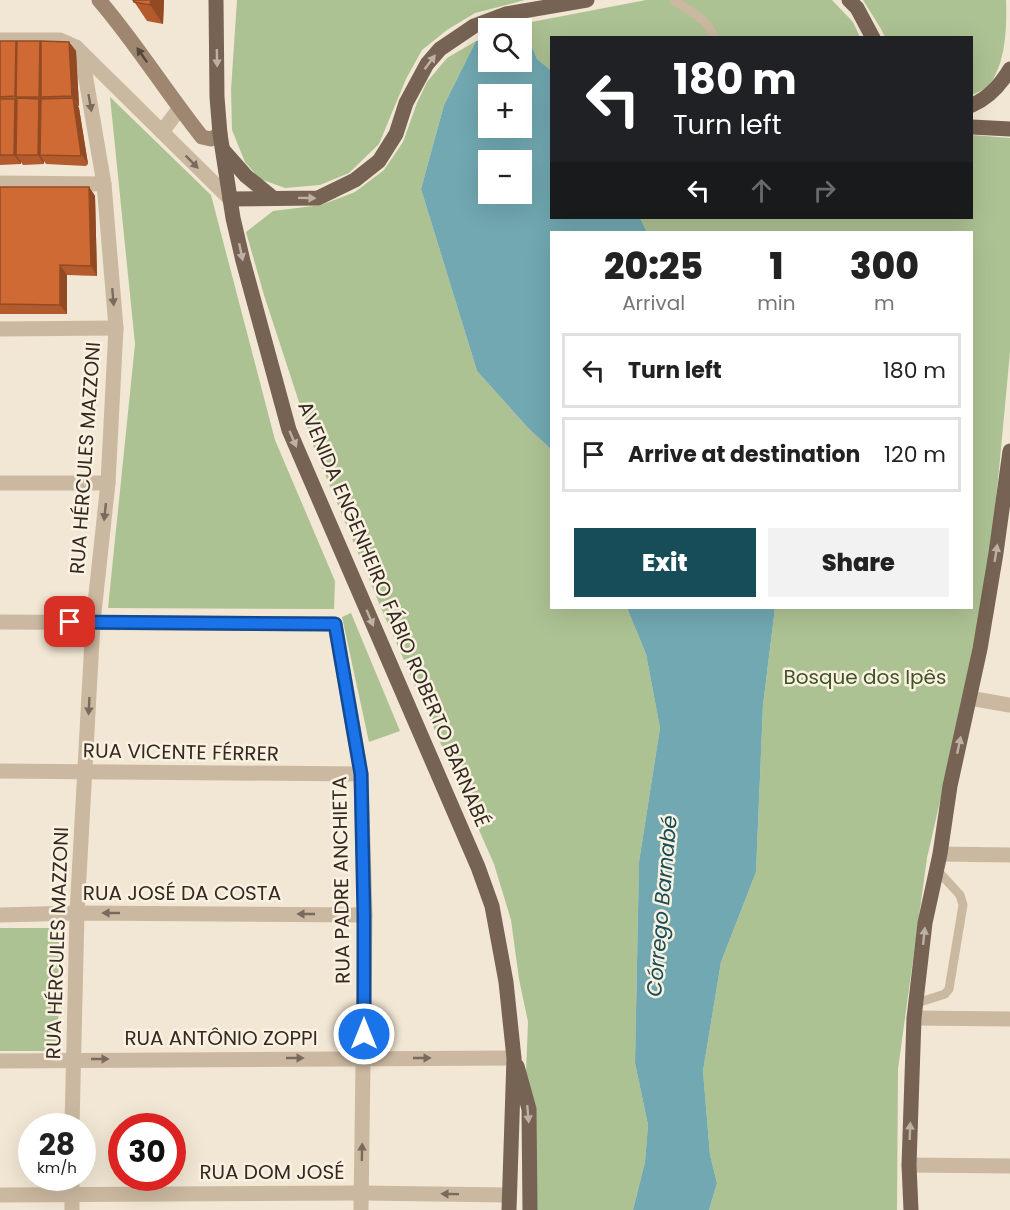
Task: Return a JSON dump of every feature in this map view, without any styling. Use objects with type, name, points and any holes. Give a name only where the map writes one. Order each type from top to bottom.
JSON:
[{"type":"main road","points":[[99,0],[122,27],[179,109],[202,137],[211,139],[220,134]]},
{"type":"main road","name":"AVENIDA ENGENHEIRO FÁBIO ROBERTO BARNABÉ","points":[[216,0],[217,97],[230,199],[243,261],[289,430],[478,867],[492,906],[507,982],[514,1058],[509,1203]]},
{"type":"main road","points":[[230,199],[318,198],[355,180],[379,160],[396,134],[406,103],[427,64],[440,49],[474,26],[506,14],[587,0]]},
{"type":"main road","points":[[849,0],[857,8],[872,36]]},
{"type":"main road","points":[[973,104],[982,100],[1002,82],[1010,69]]},
{"type":"main road","points":[[973,127],[1010,129]]},
{"type":"main road","points":[[223,150],[246,176],[272,197]]},
{"type":"main road","points":[[911,1210],[909,1165],[916,1011],[925,923],[940,854],[950,786],[980,649],[1010,451]]},
{"type":"main road","points":[[514,1058],[529,1109],[530,1210]]},
{"type":"street","points":[[0,40],[60,40],[76,47],[230,199]]},
{"type":"street","name":"RUA HÉRCULES MAZZONI","points":[[72,1113],[77,913],[93,622],[108,483],[116,328],[104,184],[83,62],[76,47]]},
{"type":"street","points":[[162,132],[179,109]]},
{"type":"street","points":[[0,183],[104,184]]},
{"type":"street","points":[[0,329],[116,328]]},
{"type":"street","points":[[0,483],[108,483]]},
{"type":"street","points":[[0,622],[93,622]]},
{"type":"street","name":"RUA PADRE ANCHIETA","points":[[93,622],[335,624],[361,774],[364,915],[361,1210]]},
{"type":"street","points":[[969,698],[1010,705]]},
{"type":"street","name":"RUA VICENTE FÉRRER","points":[[0,771],[361,774]]},
{"type":"street","points":[[940,854],[1010,855]]},
{"type":"street","name":"RUA JOSÉ DA COSTA","points":[[0,915],[77,913],[364,915]]},
{"type":"street","points":[[916,1011],[1010,1019]]},
{"type":"street","name":"RUA ANTÔNIO ZOPPI","points":[[0,1061],[514,1058]]},
{"type":"street","points":[[909,1165],[1010,1166]]},
{"type":"street","name":"RUA DOM JOSÉ","points":[[0,1195],[72,1203],[361,1193],[509,1203]]},
{"type":"lane","points":[[674,0],[689,12],[704,19],[713,36]]},
{"type":"lane","points":[[916,1011],[945,994],[949,989],[963,905],[960,895],[937,870]]},
{"type":"green space","points":[[237,0],[525,0],[475,13],[447,30],[422,50],[406,79],[379,144],[349,173],[320,185],[285,188],[260,179],[245,162],[232,130],[231,90]]},
{"type":"green space","points":[[646,0],[832,0],[853,22],[860,36],[550,36],[550,69],[537,59],[532,47],[532,22]]},
{"type":"green space","points":[[863,0],[1006,0],[1004,45],[999,68],[986,87],[973,94],[973,36],[884,36]]},
{"type":"green space","points":[[476,41],[444,105],[421,189],[477,371],[529,429],[550,448],[550,609],[627,609],[646,654],[660,728],[639,862],[635,1063],[648,1125],[645,1162],[633,1210],[536,1210],[526,1073],[528,1022],[519,979],[511,920],[494,864],[384,615],[314,448],[246,232],[273,211],[321,205],[355,192],[384,170],[403,142],[427,82],[447,58]]},
{"type":"green space","points":[[110,97],[211,195],[275,440],[335,581],[334,609],[108,608],[135,344]]},
{"type":"green space","name":"Bosque dos Ipês","points":[[973,135],[1010,138],[1010,352],[990,556],[977,640],[927,858],[898,1069],[897,1210],[709,1210],[717,1183],[710,1155],[703,1071],[721,962],[756,872],[763,705],[775,609],[973,609],[973,231],[646,231],[640,219],[973,219]]},
{"type":"green space","points":[[351,613],[400,731],[369,742],[342,617]]},
{"type":"green space","points":[[0,928],[59,928],[58,1051],[0,1051]]},
{"type":"water","points":[[476,41],[478,41],[478,72],[532,72],[532,47],[537,59],[550,69],[550,219],[640,219],[646,231],[550,231],[550,448],[529,429],[477,371],[421,189],[444,105]]},
{"type":"water","name":"Córrego Barnabé","points":[[627,609],[775,609],[763,705],[756,872],[721,962],[703,1071],[710,1155],[717,1183],[709,1210],[633,1210],[645,1162],[648,1125],[635,1063],[639,862],[660,728],[646,654]]},
{"type":"building","points":[[133,0],[151,0],[150,5]]},
{"type":"building","points":[[0,41],[16,41],[15,96],[0,97]]},
{"type":"building","points":[[17,41],[40,41],[39,97],[16,97]]},
{"type":"building","points":[[41,41],[69,42],[72,96],[41,97]]},
{"type":"building","points":[[17,98],[39,99],[38,155],[16,155]]},
{"type":"building","points":[[73,98],[80,156],[40,155],[41,99]]},
{"type":"building","points":[[0,99],[15,99],[14,155],[0,155]]},
{"type":"building","points":[[0,187],[89,187],[91,266],[60,265],[60,305],[0,304]]},
{"type":"route","points":[[70,622],[335,624],[361,774],[364,1034]]}]
